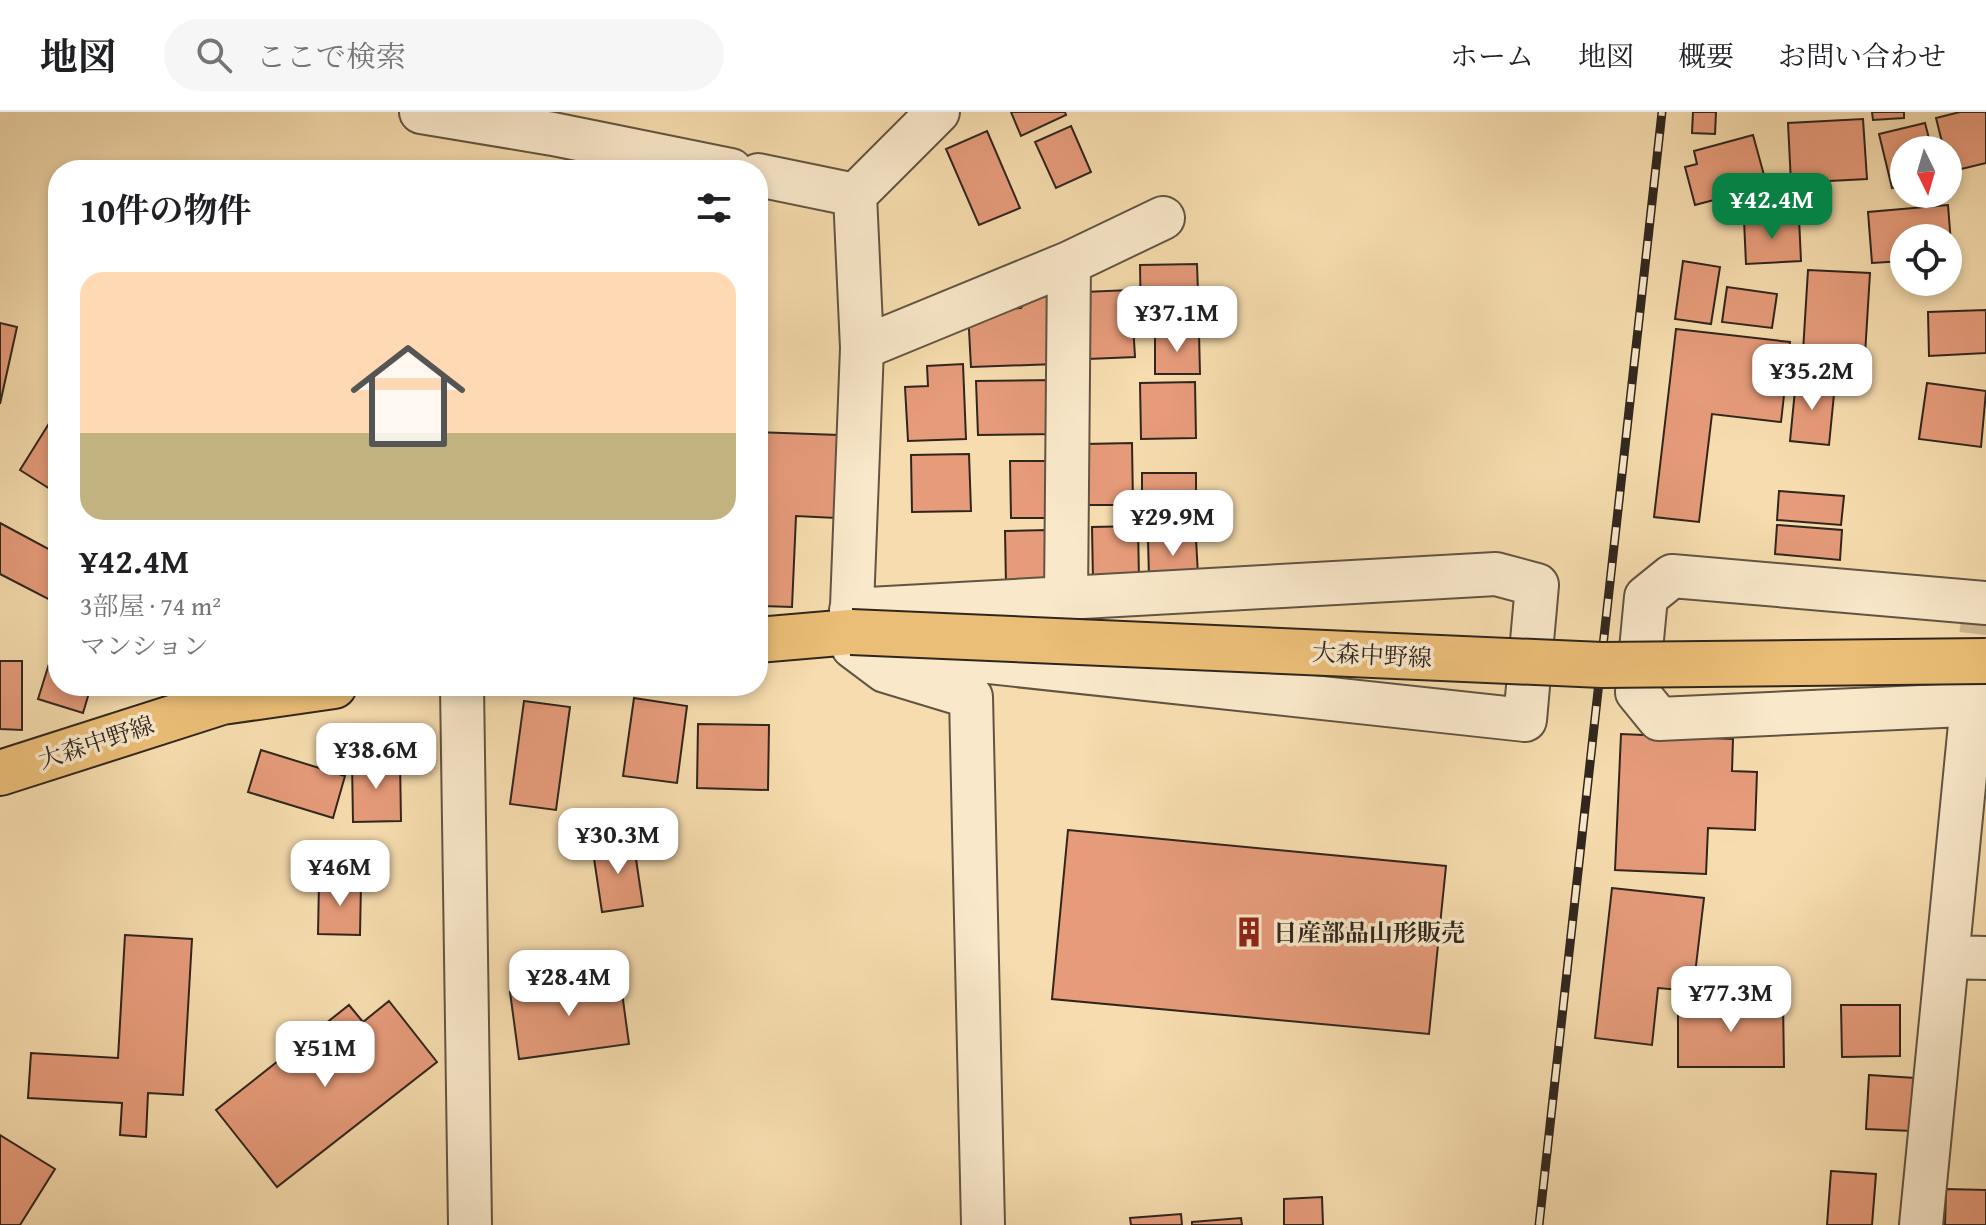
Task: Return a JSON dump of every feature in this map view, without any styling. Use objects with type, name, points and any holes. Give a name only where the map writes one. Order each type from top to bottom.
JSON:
[{"type":"main road","name":"大森中野線","points":[[768,639],[851,629],[1602,665],[1986,661]]},
{"type":"main road","name":"大森中野線","points":[[0,773],[222,702],[264,696]]},
{"type":"street","points":[[421,112],[555,123],[694,160]]},
{"type":"street","points":[[938,112],[855,195],[862,348],[851,629],[885,671],[971,697],[983,1225]]},
{"type":"street","points":[[768,177],[855,195]]},
{"type":"street","points":[[862,348],[1069,263],[1163,218]]},
{"type":"street","points":[[1066,598],[1069,263]]},
{"type":"street","points":[[1496,574],[1537,585],[1525,720],[851,629],[1066,598],[1496,574]]},
{"type":"street","points":[[1921,1225],[1967,958],[1979,704],[1659,719],[1637,692],[1646,597],[1672,576],[1985,597]]},
{"type":"street","points":[[462,696],[470,1225]]},
{"type":"building","points":[[1011,112],[1065,112],[1066,115],[1021,136]]},
{"type":"building","points":[[1693,112],[1716,112],[1715,134],[1692,133]]},
{"type":"building","points":[[1872,112],[1904,112],[1904,118],[1873,120]]},
{"type":"building","points":[[1960,112],[1986,112],[1986,163],[1962,169],[1962,136],[1940,136],[1936,118]]},
{"type":"building","points":[[1863,119],[1867,179],[1791,183],[1788,123]]},
{"type":"building","points":[[1925,123],[1928,136],[1890,136],[1890,180],[1879,134]]},
{"type":"building","points":[[1071,126],[1091,172],[1056,188],[1035,142]]},
{"type":"building","points":[[987,131],[1020,208],[979,225],[946,149]]},
{"type":"building","points":[[1753,135],[1767,186],[1695,205],[1685,167],[1697,164],[1694,151]]},
{"type":"building","points":[[1948,208],[1949,224],[1890,224],[1890,262],[1872,263],[1868,212]]},
{"type":"building","points":[[1799,218],[1801,261],[1746,264],[1744,220]]},
{"type":"building","points":[[1683,261],[1720,267],[1711,324],[1675,319]]},
{"type":"building","points":[[1197,264],[1199,322],[1141,324],[1140,265]]},
{"type":"building","points":[[1808,270],[1870,273],[1864,371],[1802,368]]},
{"type":"building","points":[[1727,287],[1777,294],[1772,328],[1722,322]]},
{"type":"building","points":[[1033,289],[1054,302],[1056,364],[971,367],[968,311],[1021,308]]},
{"type":"building","points":[[1131,290],[1135,357],[1088,359],[1084,292]]},
{"type":"building","points":[[1986,310],[1986,353],[1929,356],[1928,312]]},
{"type":"building","points":[[0,323],[17,327],[0,404]]},
{"type":"building","points":[[1676,329],[1790,342],[1781,422],[1712,414],[1699,522],[1654,517]]},
{"type":"building","points":[[1155,333],[1199,333],[1200,374],[1155,374]]},
{"type":"building","points":[[963,364],[966,439],[908,441],[905,387],[928,386],[927,366]]},
{"type":"building","points":[[1056,380],[1056,434],[978,435],[976,381]]},
{"type":"building","points":[[1796,380],[1835,384],[1829,445],[1790,441]]},
{"type":"building","points":[[1195,382],[1196,438],[1141,439],[1140,383]]},
{"type":"building","points":[[1927,383],[1986,391],[1981,447],[1919,439]]},
{"type":"building","points":[[48,425],[48,488],[20,470]]},
{"type":"building","points":[[768,432],[839,435],[836,518],[796,516],[792,607],[768,606]]},
{"type":"building","points":[[1132,443],[1133,505],[1085,505],[1085,444]]},
{"type":"building","points":[[969,454],[971,511],[912,512],[911,455]]},
{"type":"building","points":[[1010,461],[1050,461],[1050,518],[1011,518]]},
{"type":"building","points":[[1142,473],[1196,473],[1196,518],[1142,519]]},
{"type":"building","points":[[1779,491],[1844,496],[1841,525],[1777,520]]},
{"type":"building","points":[[0,523],[48,549],[48,599],[0,574]]},
{"type":"building","points":[[1777,525],[1842,530],[1840,560],[1775,554]]},
{"type":"building","points":[[1138,526],[1139,579],[1093,581],[1092,527]]},
{"type":"building","points":[[1047,530],[1048,584],[1006,585],[1005,531]]},
{"type":"building","points":[[1196,539],[1198,575],[1149,577],[1148,540]]},
{"type":"building","points":[[0,661],[22,661],[22,730],[0,729]]},
{"type":"building","points":[[48,667],[48,696],[88,696],[83,713],[38,699]]},
{"type":"building","points":[[634,698],[687,706],[677,783],[623,776]]},
{"type":"building","points":[[524,701],[570,707],[556,810],[510,804]]},
{"type":"building","points":[[698,724],[769,725],[768,790],[697,788]]},
{"type":"building","points":[[1621,734],[1733,739],[1732,771],[1757,772],[1755,830],[1708,828],[1706,874],[1615,870]]},
{"type":"building","points":[[261,750],[345,776],[333,818],[248,792]]},
{"type":"building","points":[[400,760],[401,821],[353,822],[352,761]]},
{"type":"building","name":"日産部品山形販売","points":[[1068,830],[1446,866],[1429,1034],[1052,999]]},
{"type":"building","points":[[633,839],[643,906],[602,912],[592,845]]},
{"type":"building","points":[[319,882],[361,883],[360,935],[318,934]]},
{"type":"building","points":[[1612,888],[1704,898],[1693,991],[1658,988],[1652,1045],[1595,1038]]},
{"type":"building","points":[[125,935],[192,939],[183,1095],[148,1093],[146,1137],[120,1135],[122,1103],[28,1098],[31,1053],[118,1058]]},
{"type":"building","points":[[620,978],[629,1044],[519,1059],[510,992]]},
{"type":"building","points":[[389,1001],[437,1062],[277,1187],[216,1110],[349,1005],[363,1022]]},
{"type":"building","points":[[1678,1001],[1783,1001],[1784,1067],[1678,1067]]},
{"type":"building","points":[[1841,1005],[1900,1005],[1900,1056],[1842,1057]]},
{"type":"building","points":[[1869,1075],[1915,1078],[1912,1131],[1866,1129]]},
{"type":"building","points":[[0,1135],[55,1169],[20,1225],[0,1225]]},
{"type":"building","points":[[1831,1171],[1876,1174],[1872,1225],[1827,1225]]},
{"type":"building","points":[[1946,1189],[1986,1190],[1986,1225],[1945,1225]]},
{"type":"building","points":[[1322,1197],[1323,1225],[1284,1225],[1284,1199]]},
{"type":"building","points":[[1181,1214],[1182,1225],[1131,1225],[1130,1218]]},
{"type":"building","points":[[1241,1218],[1242,1225],[1192,1225],[1192,1222]]},
{"type":"tunnel","points":[[1973,697],[1984,603]]},
{"type":"railway","points":[[1539,1225],[1662,112]]},
{"type":"place","name":"日産部品山形販売","points":[[1249,932]]}]
